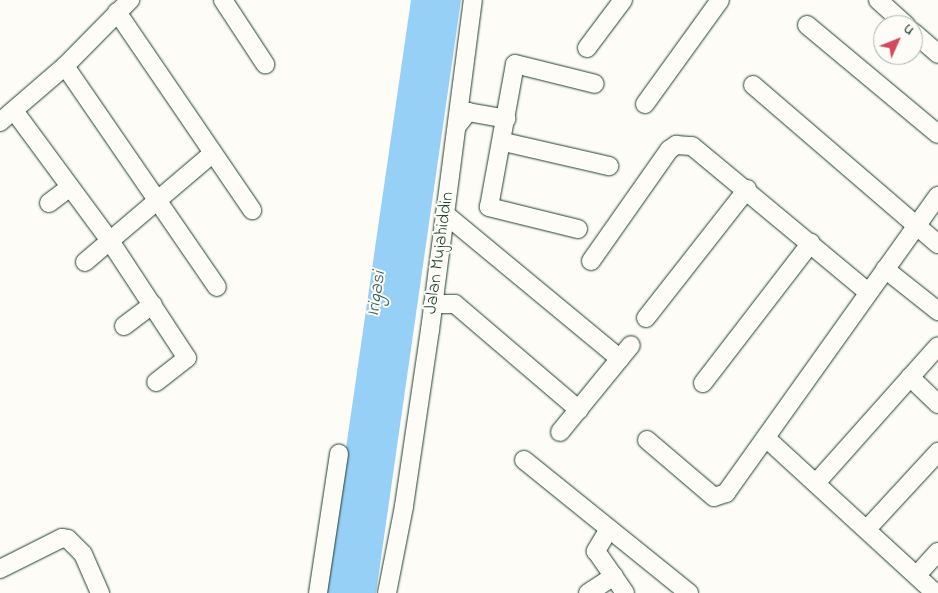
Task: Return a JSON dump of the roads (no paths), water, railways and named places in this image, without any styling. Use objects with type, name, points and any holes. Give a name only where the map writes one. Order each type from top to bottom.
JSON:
[{"type":"street","points":[[223,0],[265,64]]},
{"type":"street","name":"Jalan Mujahiddin","points":[[387,593],[404,506],[473,0]]},
{"type":"street","points":[[587,48],[623,0]]},
{"type":"street","points":[[645,104],[720,0]]},
{"type":"street","points":[[878,0],[895,15]]},
{"type":"street","points":[[0,122],[14,112],[65,66],[124,6],[213,153],[252,210]]},
{"type":"street","points":[[807,25],[938,134]]},
{"type":"street","points":[[923,40],[937,50]]},
{"type":"street","points":[[578,229],[489,207],[504,142],[506,118],[516,64],[595,84]]},
{"type":"street","points":[[65,66],[159,200],[217,287]]},
{"type":"street","points":[[753,85],[938,244]]},
{"type":"street","points":[[14,112],[110,241],[187,358],[156,382]]},
{"type":"street","points":[[457,126],[468,112],[506,118]]},
{"type":"street","points":[[504,142],[609,166]]},
{"type":"street","points":[[591,261],[676,145],[692,146],[747,189],[868,292]]},
{"type":"street","points":[[85,262],[213,153]]},
{"type":"street","points":[[49,203],[70,187]]},
{"type":"street","points":[[646,318],[747,189]]},
{"type":"street","points":[[647,440],[714,497],[731,488],[884,269],[938,196]]},
{"type":"street","points":[[445,214],[620,360]]},
{"type":"street","points":[[703,382],[811,243]]},
{"type":"street","points":[[884,269],[938,312]]},
{"type":"street","points":[[124,326],[153,304]]},
{"type":"street","points":[[433,304],[455,304],[579,410]]},
{"type":"street","points":[[560,432],[631,345]]},
{"type":"street","points":[[816,483],[938,346]]},
{"type":"street","points":[[910,377],[938,404]]},
{"type":"street","points":[[766,438],[935,593]]},
{"type":"street","points":[[867,529],[938,452]]},
{"type":"street","points":[[318,593],[339,454]]},
{"type":"street","points":[[524,460],[689,593]]},
{"type":"street","points":[[609,529],[596,551],[625,593]]},
{"type":"street","points":[[0,569],[62,538],[68,539],[83,554],[100,593]]},
{"type":"street","points":[[917,575],[938,552]]},
{"type":"street","points":[[588,593],[614,576]]},
{"type":"water","name":"Irigasi","points":[[411,0],[461,0],[376,593],[325,593]]}]
